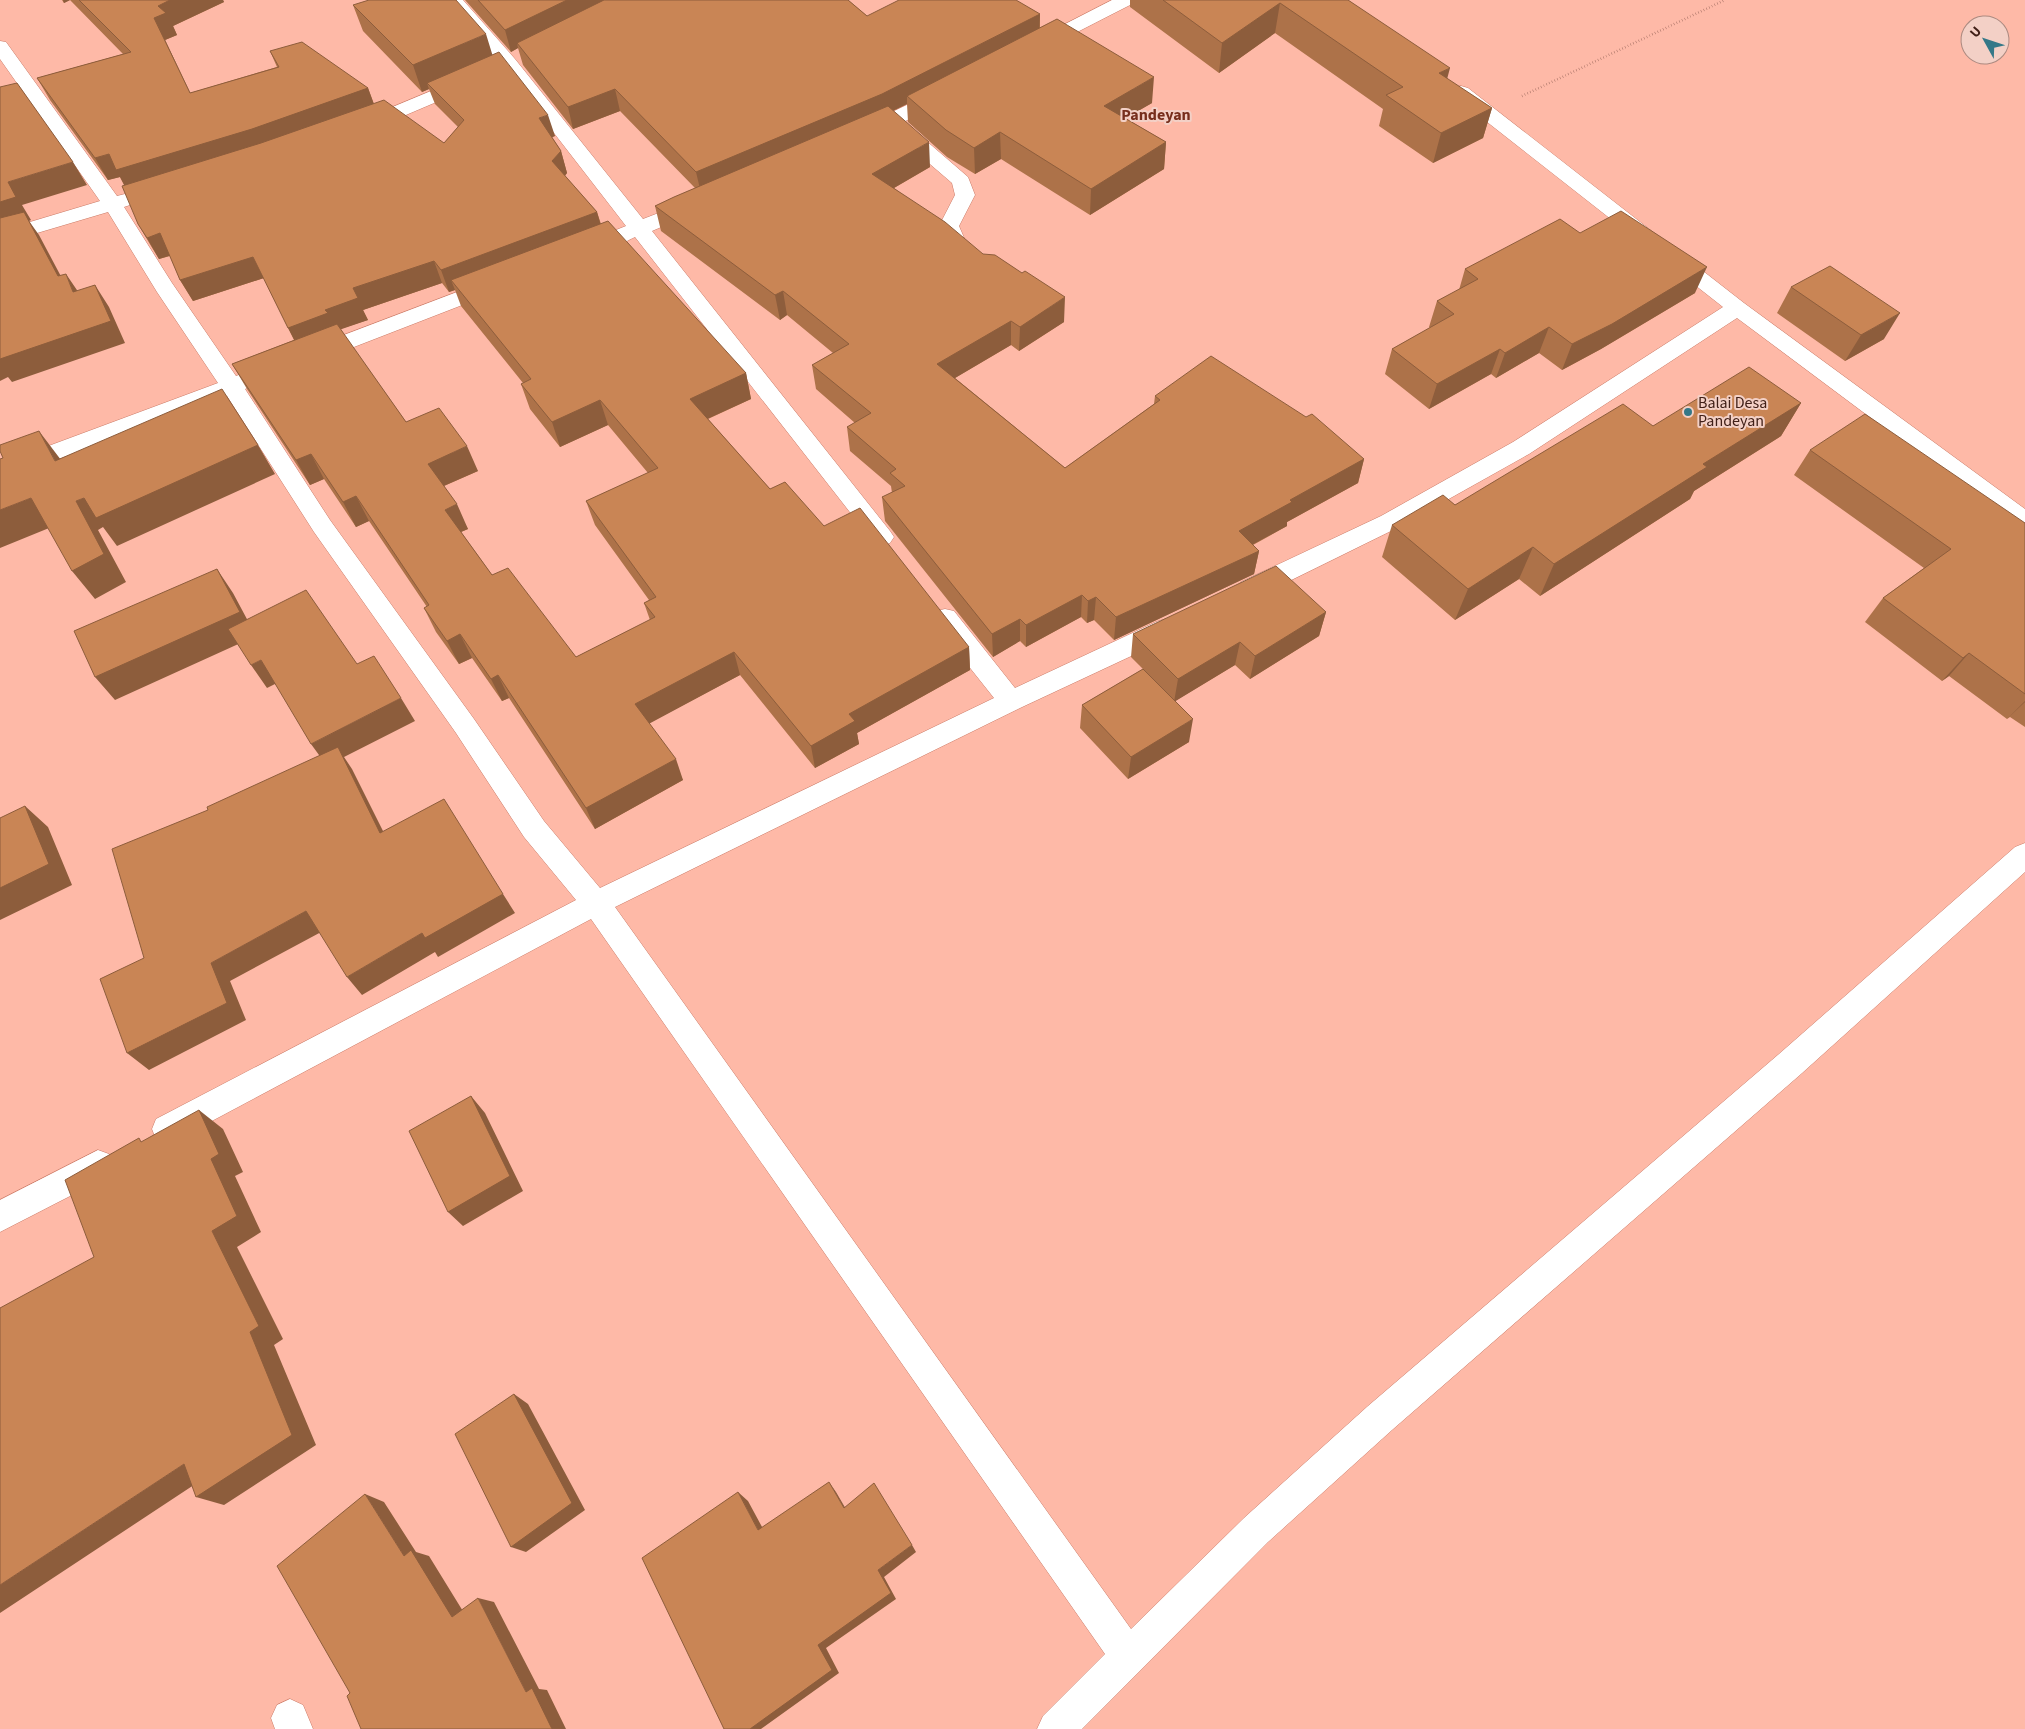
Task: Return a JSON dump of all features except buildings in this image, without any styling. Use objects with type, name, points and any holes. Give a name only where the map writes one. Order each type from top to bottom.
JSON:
[{"type":"street","points":[[453,0],[503,66],[640,228],[895,554]]},
{"type":"street","points":[[1022,53],[1126,0]]},
{"type":"street","points":[[0,46],[112,204],[164,287],[204,343],[322,526],[465,726],[534,828],[596,904],[1129,1657]]},
{"type":"street","points":[[348,131],[503,66]]},
{"type":"street","points":[[1444,79],[1737,308],[2025,522]]},
{"type":"street","points":[[847,140],[892,121],[956,87]]},
{"type":"street","points":[[892,121],[961,181],[965,195],[949,226],[956,243],[985,267]]},
{"type":"street","points":[[0,238],[148,193]]},
{"type":"street","points":[[566,257],[712,198]]},
{"type":"street","points":[[296,361],[510,279]]},
{"type":"street","points":[[1230,598],[1389,522],[1504,458],[1737,308]]},
{"type":"street","points":[[0,473],[268,372]]},
{"type":"street","points":[[932,600],[1011,701]]},
{"type":"street","points":[[148,1139],[596,904],[1011,701],[1186,619]]},
{"type":"street","points":[[1056,1729],[1256,1530],[1380,1418],[1790,1064],[2025,855]]},
{"type":"street","points":[[0,1217],[122,1153]]},
{"type":"path","points":[[1488,113],[1725,0]]},
{"type":"place","name":"Balai Desa Pandeyan","points":[[1688,412]]},
{"type":"district","name":"Pandeyan","points":[[1156,115]]}]
